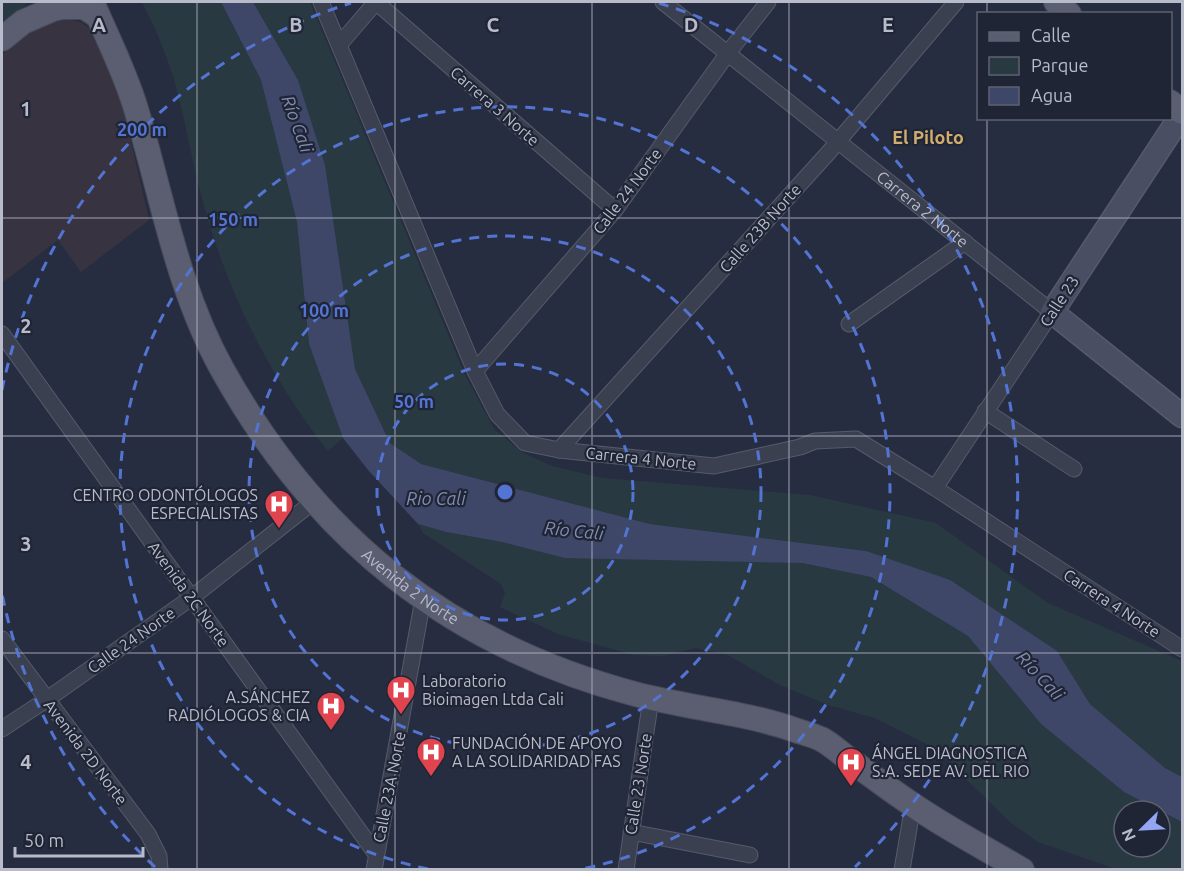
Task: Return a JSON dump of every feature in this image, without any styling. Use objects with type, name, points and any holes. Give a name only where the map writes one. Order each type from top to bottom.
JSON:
[{"type":"main road","points":[[2,27],[29,2]]},
{"type":"main road","points":[[1056,2],[1068,12]]},
{"type":"main road","points":[[2,39],[23,22],[53,9],[84,7],[95,9]]},
{"type":"main road","name":"Avenida 2 Norte","points":[[95,9],[113,46],[136,108],[163,213],[201,325],[221,368],[268,443],[313,502],[371,559],[423,599],[483,637],[544,665],[651,698],[775,723],[821,739],[913,805],[1022,870]]},
{"type":"main road","name":"Calle 23","points":[[1052,312],[1182,113]]},
{"type":"main road","name":"Carrera 2 Norte","points":[[1052,312],[1182,416]]},
{"type":"street","name":"Carrera 4 Norte","points":[[321,2],[475,371],[497,414],[525,443],[559,450],[714,466],[800,447],[815,441],[856,439],[1182,649]]},
{"type":"street","points":[[339,45],[376,2]]},
{"type":"street","name":"Carrera 3 Norte","points":[[376,2],[615,210]]},
{"type":"street","name":"Carrera 2 Norte","points":[[663,2],[1052,312]]},
{"type":"street","name":"Calle 24 Norte","points":[[475,371],[615,210],[728,53],[768,2]]},
{"type":"street","name":"Calle 23B Norte","points":[[559,450],[838,141],[956,2]]},
{"type":"street","points":[[849,324],[965,242]]},
{"type":"street","name":"Calle 23","points":[[935,488],[1052,312]]},
{"type":"street","name":"Avenida 2C Norte","points":[[2,334],[191,598],[375,862]]},
{"type":"street","points":[[985,411],[1074,469]]},
{"type":"street","name":"Calle 24 Norte","points":[[2,729],[191,598],[313,502]]},
{"type":"street","name":"Calle 23A Norte","points":[[375,862],[423,599]]},
{"type":"street","name":"Avenida 2D Norte","points":[[2,639],[148,834],[159,856],[160,870]]},
{"type":"street","name":"Calle 23 Norte","points":[[626,870],[651,698]]},
{"type":"street","points":[[902,870],[913,805]]},
{"type":"street","points":[[631,832],[750,855]]},
{"type":"shaded area","points":[[66,19],[80,22],[93,30],[103,50],[124,111],[149,220],[81,272],[58,240],[2,283],[2,55],[25,33],[50,20]]},
{"type":"green space","points":[[2,2],[29,2],[2,27]]},
{"type":"green space","points":[[142,2],[221,2],[261,80],[297,222],[309,344],[343,438],[328,451],[271,366],[254,336],[226,274],[201,195],[171,70]]},
{"type":"green space","points":[[253,2],[310,2],[465,375],[494,429],[523,453],[552,466],[602,478],[810,495],[936,523],[1048,603],[1182,661],[1182,777],[1165,768],[1090,704],[1057,651],[866,551],[650,524],[421,464],[390,443],[355,369],[325,165],[298,80]]},
{"type":"green space","points":[[418,524],[446,532],[502,542],[802,563],[871,577],[968,636],[1041,724],[1124,792],[1138,799],[1112,799],[1112,859],[1172,859],[1172,817],[1182,822],[1182,869],[1116,869],[1038,842],[1010,822],[939,753],[925,743],[875,718],[828,705],[780,685],[726,654],[695,648],[663,656],[634,655],[558,634],[500,607],[505,593],[501,584],[423,533]]},
{"type":"water","name":"Rio Cali","points":[[221,2],[253,2],[298,80],[325,165],[355,369],[390,443],[421,464],[650,524],[866,551],[950,580],[1057,651],[1090,704],[1165,768],[1182,777],[1182,822],[1172,817],[1172,799],[1138,799],[1124,792],[1041,724],[968,636],[871,577],[802,563],[565,558],[418,524],[368,470],[343,438],[309,344],[297,222],[261,80]]},
{"type":"place","name":"CENTRO ODONTÓLOGOS ESPECIALISTAS","points":[[279,530]]},
{"type":"place","name":"Laboratorio Bioimagen Ltda Cali","points":[[401,716]]},
{"type":"place","name":"A.SÁNCHEZ RADIÓLOGOS & CIA","points":[[331,732]]},
{"type":"place","name":"FUNDACIÓN DE APOYO A LA SOLIDARIDAD FAS","points":[[431,778]]},
{"type":"place","name":"ÁNGEL DIAGNOSTICA S.A. SEDE AV. DEL RIO","points":[[851,788]]},
{"type":"district","name":"El Piloto","points":[[928,138]]},
{"type":"water label","name":"Río Cali","points":[[297,124]]},
{"type":"water label","name":"Río Cali","points":[[574,531]]},
{"type":"water label","name":"Río Cali","points":[[1040,676]]}]
